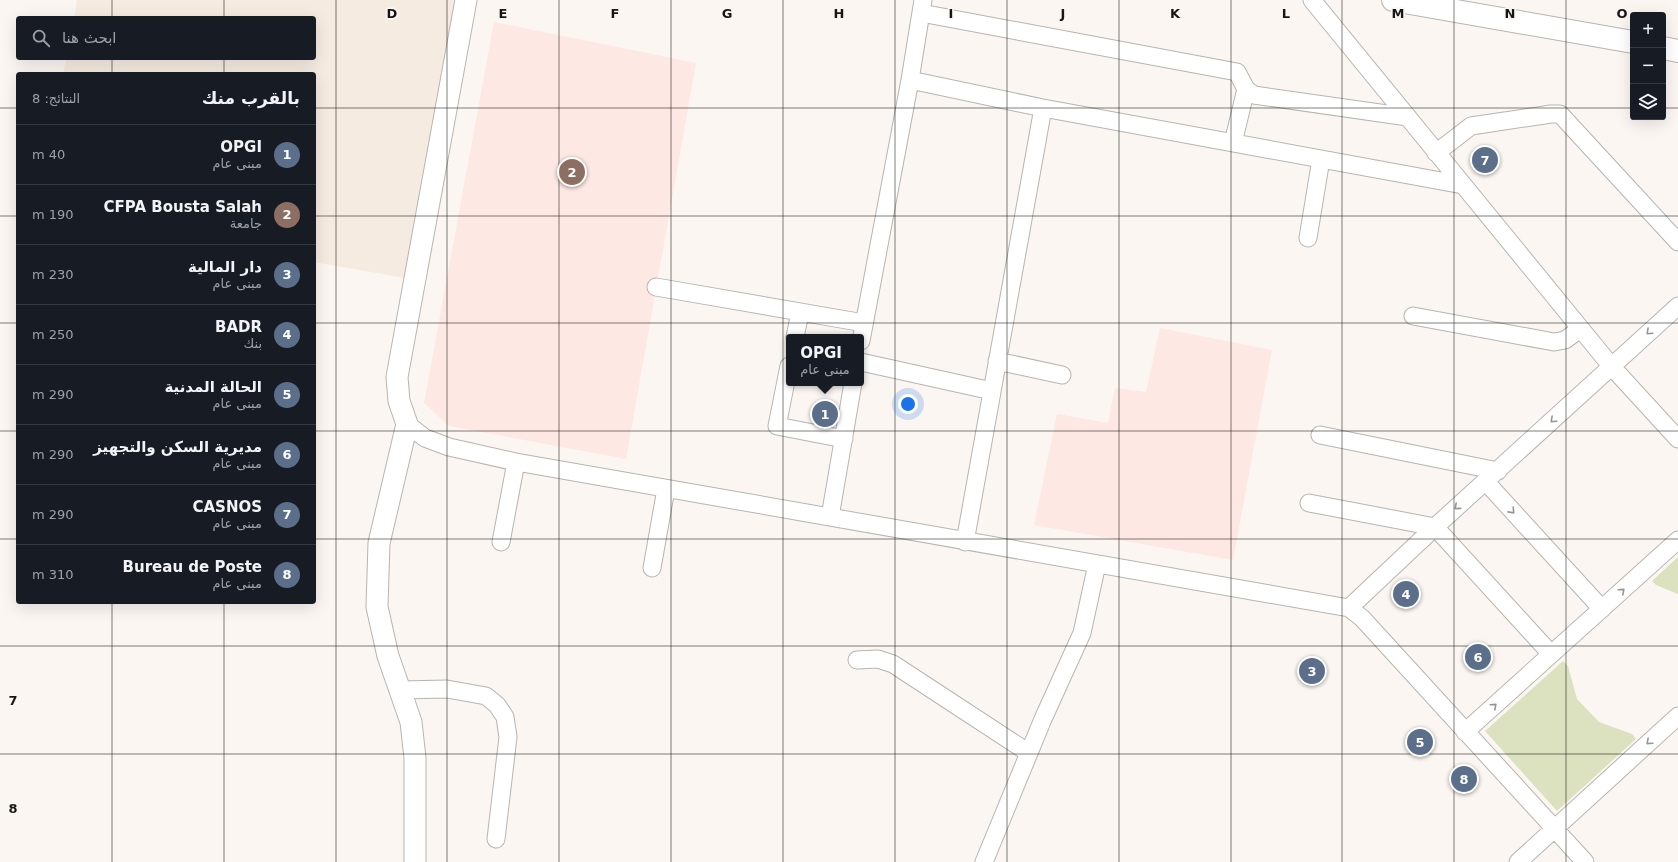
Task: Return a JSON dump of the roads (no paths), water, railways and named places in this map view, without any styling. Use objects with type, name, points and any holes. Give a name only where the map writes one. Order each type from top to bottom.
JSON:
[{"type":"main road","points":[[1392,0],[1630,41]]},
{"type":"main road","points":[[1666,49],[1678,51]]},
{"type":"street","points":[[415,862],[414,751],[411,722],[388,656],[377,607],[379,543],[407,424],[399,401],[397,376],[466,0]]},
{"type":"street","points":[[1312,0],[1580,329],[1612,367],[1678,439]]},
{"type":"street","points":[[862,334],[910,80],[922,6],[1237,72],[1246,89],[1254,95],[1408,117]]},
{"type":"street","points":[[910,80],[1043,108],[1463,185]]},
{"type":"street","points":[[1233,143],[1246,89]]},
{"type":"street","points":[[965,542],[1043,108]]},
{"type":"street","points":[[1436,153],[1471,126],[1551,114],[1560,114],[1678,242]]},
{"type":"street","points":[[1308,238],[1321,159]]},
{"type":"street","points":[[656,287],[864,324]]},
{"type":"street","points":[[1349,608],[1435,527],[1678,306]]},
{"type":"street","points":[[796,334],[800,313]]},
{"type":"street","points":[[1413,316],[1554,342],[1565,340],[1580,329]]},
{"type":"street","points":[[997,361],[1062,375]]},
{"type":"street","points":[[864,363],[992,391]]},
{"type":"street","points":[[786,381],[777,426],[844,439]]},
{"type":"street","points":[[830,517],[853,386]]},
{"type":"street","points":[[407,424],[425,438],[449,447],[516,462],[965,542],[1349,608],[1362,618],[1585,862]]},
{"type":"street","points":[[1320,435],[1492,476],[1602,609]]},
{"type":"street","points":[[501,542],[516,462]]},
{"type":"street","points":[[652,568],[666,489]]},
{"type":"street","points":[[1309,503],[1435,527],[1551,654]]},
{"type":"street","points":[[1465,732],[1678,540]]},
{"type":"street","points":[[984,862],[1029,753],[1082,632],[1097,564]]},
{"type":"street","points":[[857,660],[878,659],[893,664],[1029,753]]},
{"type":"street","points":[[400,690],[447,689],[486,696],[497,704],[505,717],[508,737],[496,839]]},
{"type":"street","points":[[1518,862],[1678,716]]},
{"type":"place","name":"CASNOS","points":[[1485,160]]},
{"type":"place","name":"CFPA Bousta Salah","points":[[572,172]]},
{"type":"place","name":"OPGI","points":[[825,414]]},
{"type":"place","name":"BADR","points":[[1406,594]]},
{"type":"place","name":"مديرية السكن والتجهيز","points":[[1478,657]]},
{"type":"place","name":"دار المالية","points":[[1312,671]]},
{"type":"place","name":"الحالة المدنية","points":[[1420,742]]},
{"type":"place","name":"Bureau de Poste","points":[[1464,779]]}]
